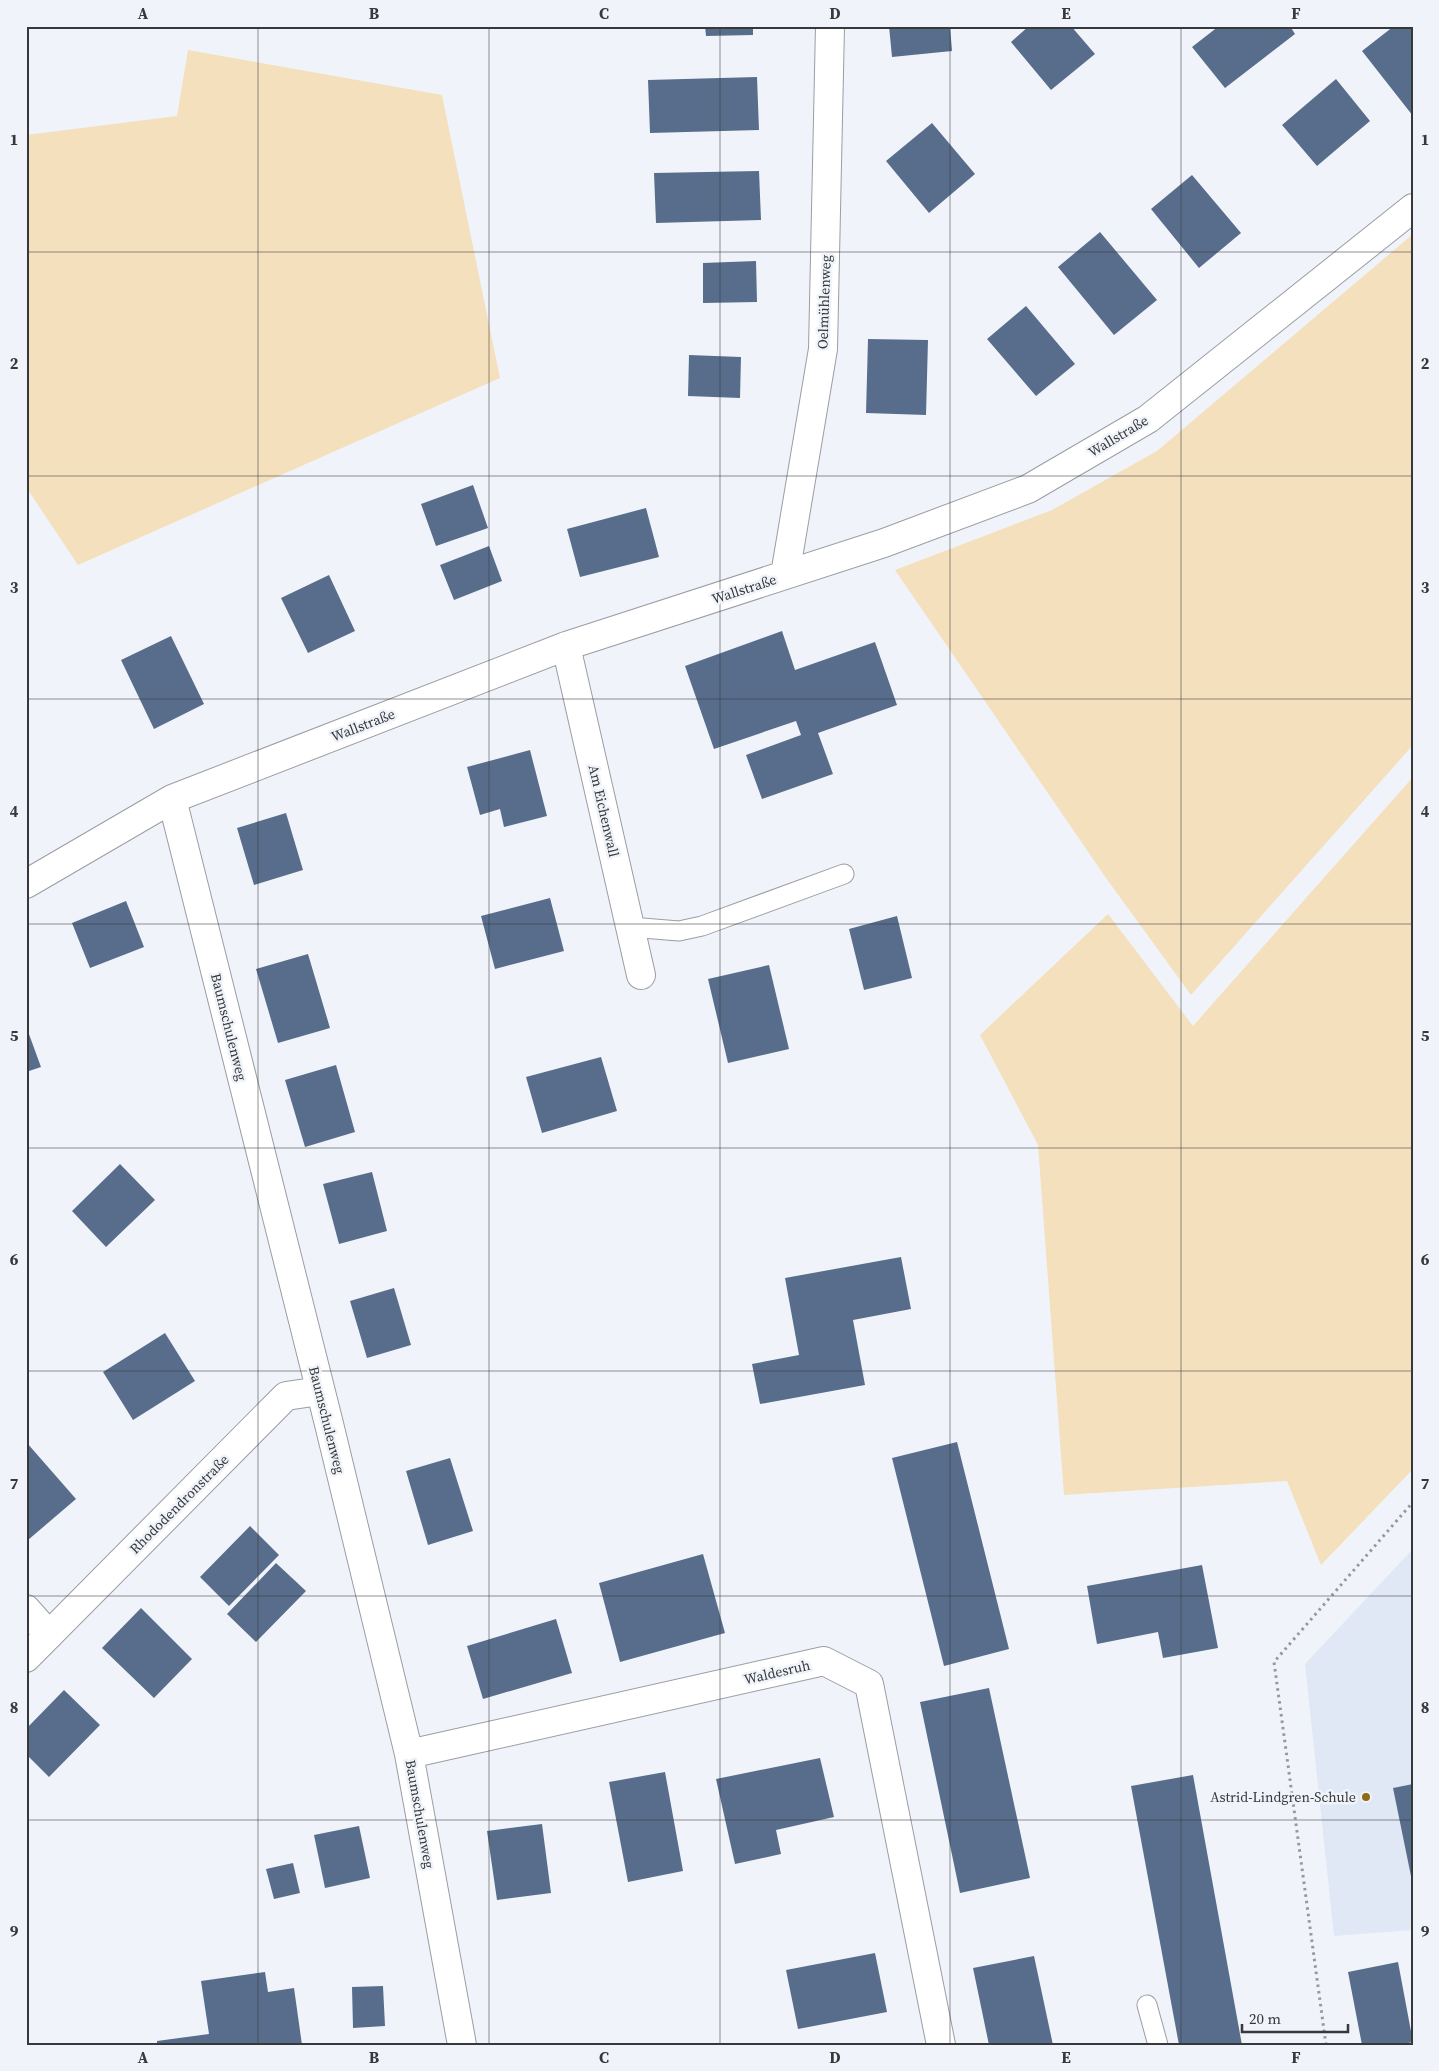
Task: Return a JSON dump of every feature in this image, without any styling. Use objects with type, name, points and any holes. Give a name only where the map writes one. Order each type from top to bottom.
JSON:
[{"type":"street","name":"Oelmühlenweg","points":[[785,575],[823,349],[830,26]]},
{"type":"street","name":"Wallstraße","points":[[26,884],[172,799],[566,646],[884,543],[1028,489],[1140,424],[1413,208]]},
{"type":"street","name":"Am Eichenwall","points":[[566,646],[641,975]]},
{"type":"street","name":"Baumschulenweg","points":[[172,799],[409,1754],[462,2045]]},
{"type":"street","name":"Rhododendronstraße","points":[[26,1658],[286,1396],[320,1390]]},
{"type":"street","points":[[26,1609],[49,1635]]},
{"type":"street","name":"Waldesruh","points":[[409,1754],[824,1661],[869,1684],[941,2045]]},
{"type":"lane","points":[[630,927],[679,931],[702,926],[844,874]]},
{"type":"lane","points":[[1148,2005],[1158,2045]]},
{"type":"path","points":[[1326,2045],[1274,1662],[1413,1502]]},
{"type":"shaded area","points":[[188,50],[442,95],[500,378],[78,565],[26,487],[26,135],[177,116]]},
{"type":"shaded area","points":[[1413,234],[1413,745],[1191,995],[1106,878],[895,570],[1052,510],[1157,451]]},
{"type":"shaded area","points":[[1413,777],[1413,1469],[1321,1565],[1287,1481],[1064,1495],[1038,1145],[980,1035],[1108,914],[1193,1026]]},
{"type":"shaded area","name":"Astrid-Lindgren-Schule","points":[[1413,1549],[1413,1930],[1334,1936],[1305,1664]]},
{"type":"building","points":[[705,26],[753,26],[753,35],[706,36]]},
{"type":"building","points":[[889,26],[950,26],[952,51],[892,57]]},
{"type":"building","points":[[1029,26],[1071,26],[1095,54],[1051,90],[1011,42]]},
{"type":"building","points":[[1219,26],[1290,26],[1295,34],[1225,88],[1192,47]]},
{"type":"building","points":[[1394,26],[1410,26],[1413,29],[1413,116],[1362,51]]},
{"type":"building","points":[[757,77],[759,130],[650,133],[648,80]]},
{"type":"building","points":[[1336,79],[1370,121],[1317,166],[1282,125]]},
{"type":"building","points":[[932,123],[975,174],[929,213],[886,161]]},
{"type":"building","points":[[759,171],[761,220],[656,223],[654,173]]},
{"type":"building","points":[[1192,175],[1241,233],[1199,268],[1151,209]]},
{"type":"building","points":[[1100,232],[1157,300],[1114,335],[1058,267]]},
{"type":"building","points":[[756,261],[757,302],[703,303],[703,263]]},
{"type":"building","points":[[1026,306],[1075,364],[1036,396],[987,339]]},
{"type":"building","points":[[868,339],[928,340],[926,415],[866,413]]},
{"type":"building","points":[[689,355],[741,357],[740,398],[688,396]]},
{"type":"building","points":[[473,485],[488,528],[436,546],[421,504]]},
{"type":"building","points":[[646,508],[659,557],[580,577],[567,529]]},
{"type":"building","points":[[489,546],[502,581],[454,600],[440,565]]},
{"type":"building","points":[[329,575],[355,631],[308,653],[281,598]]},
{"type":"building","points":[[782,631],[795,670],[875,642],[897,705],[818,733],[833,774],[762,799],[746,755],[801,735],[796,721],[714,749],[685,666]]},
{"type":"building","points":[[171,636],[204,704],[154,729],[121,660]]},
{"type":"building","points":[[530,750],[547,816],[504,827],[500,809],[480,815],[467,767]]},
{"type":"building","points":[[286,813],[303,870],[254,885],[237,828]]},
{"type":"building","points":[[550,898],[564,951],[495,969],[481,916]]},
{"type":"building","points":[[126,901],[144,947],[90,968],[72,923]]},
{"type":"building","points":[[897,916],[912,978],[864,990],[849,929]]},
{"type":"building","points":[[308,954],[330,1028],[278,1043],[256,969]]},
{"type":"building","points":[[769,965],[789,1049],[728,1063],[708,979]]},
{"type":"building","points":[[26,1026],[41,1067],[26,1072]]},
{"type":"building","points":[[601,1057],[617,1111],[542,1133],[526,1077]]},
{"type":"building","points":[[336,1065],[355,1132],[305,1147],[285,1080]]},
{"type":"building","points":[[120,1164],[155,1200],[106,1247],[72,1211]]},
{"type":"building","points":[[372,1172],[387,1231],[339,1244],[323,1184]]},
{"type":"building","points":[[901,1257],[911,1309],[853,1320],[865,1385],[760,1404],[752,1364],[799,1355],[785,1278]]},
{"type":"building","points":[[394,1288],[411,1345],[367,1358],[350,1301]]},
{"type":"building","points":[[165,1333],[195,1381],[133,1420],[103,1372]]},
{"type":"building","points":[[957,1442],[1009,1649],[944,1666],[892,1458]]},
{"type":"building","points":[[27,1443],[76,1499],[28,1540],[26,1538]]},
{"type":"building","points":[[450,1458],[473,1531],[428,1545],[406,1471]]},
{"type":"building","points":[[250,1526],[279,1555],[229,1606],[200,1577]]},
{"type":"building","points":[[703,1554],[725,1633],[620,1662],[599,1583]]},
{"type":"building","points":[[276,1563],[306,1591],[256,1642],[227,1614]]},
{"type":"building","points":[[1202,1565],[1218,1648],[1163,1658],[1158,1632],[1097,1644],[1087,1586]]},
{"type":"building","points":[[141,1608],[192,1659],[154,1698],[102,1648]]},
{"type":"building","points":[[556,1619],[572,1673],[483,1699],[467,1646]]},
{"type":"building","points":[[989,1688],[1030,1878],[960,1893],[920,1702]]},
{"type":"building","points":[[64,1690],[100,1725],[49,1777],[26,1754],[26,1729]]},
{"type":"building","points":[[820,1758],[834,1817],[776,1830],[781,1854],[735,1864],[716,1779]]},
{"type":"building","points":[[665,1772],[683,1871],[628,1882],[609,1782]]},
{"type":"building","points":[[1193,1775],[1242,2045],[1179,2045],[1131,1786]]},
{"type":"building","points":[[1413,1784],[1413,1881],[1412,1881],[1393,1788]]},
{"type":"building","points":[[542,1824],[551,1893],[497,1900],[487,1831]]},
{"type":"building","points":[[359,1826],[370,1878],[325,1888],[314,1835]]},
{"type":"building","points":[[293,1863],[300,1893],[274,1899],[266,1869]]},
{"type":"building","points":[[875,1953],[887,2012],[798,2029],[786,1970]]},
{"type":"building","points":[[1034,1956],[1053,2045],[989,2045],[973,1968]]},
{"type":"building","points":[[1398,1962],[1413,2042],[1399,2045],[1362,2045],[1348,1972]]},
{"type":"building","points":[[265,1972],[268,1992],[294,1988],[302,2045],[157,2045],[157,2041],[209,2034],[201,1981]]},
{"type":"building","points":[[383,1986],[385,2026],[353,2028],[352,1987]]},
{"type":"place","name":"Astrid-Lindgren-Schule","points":[[1366,1797]]}]
